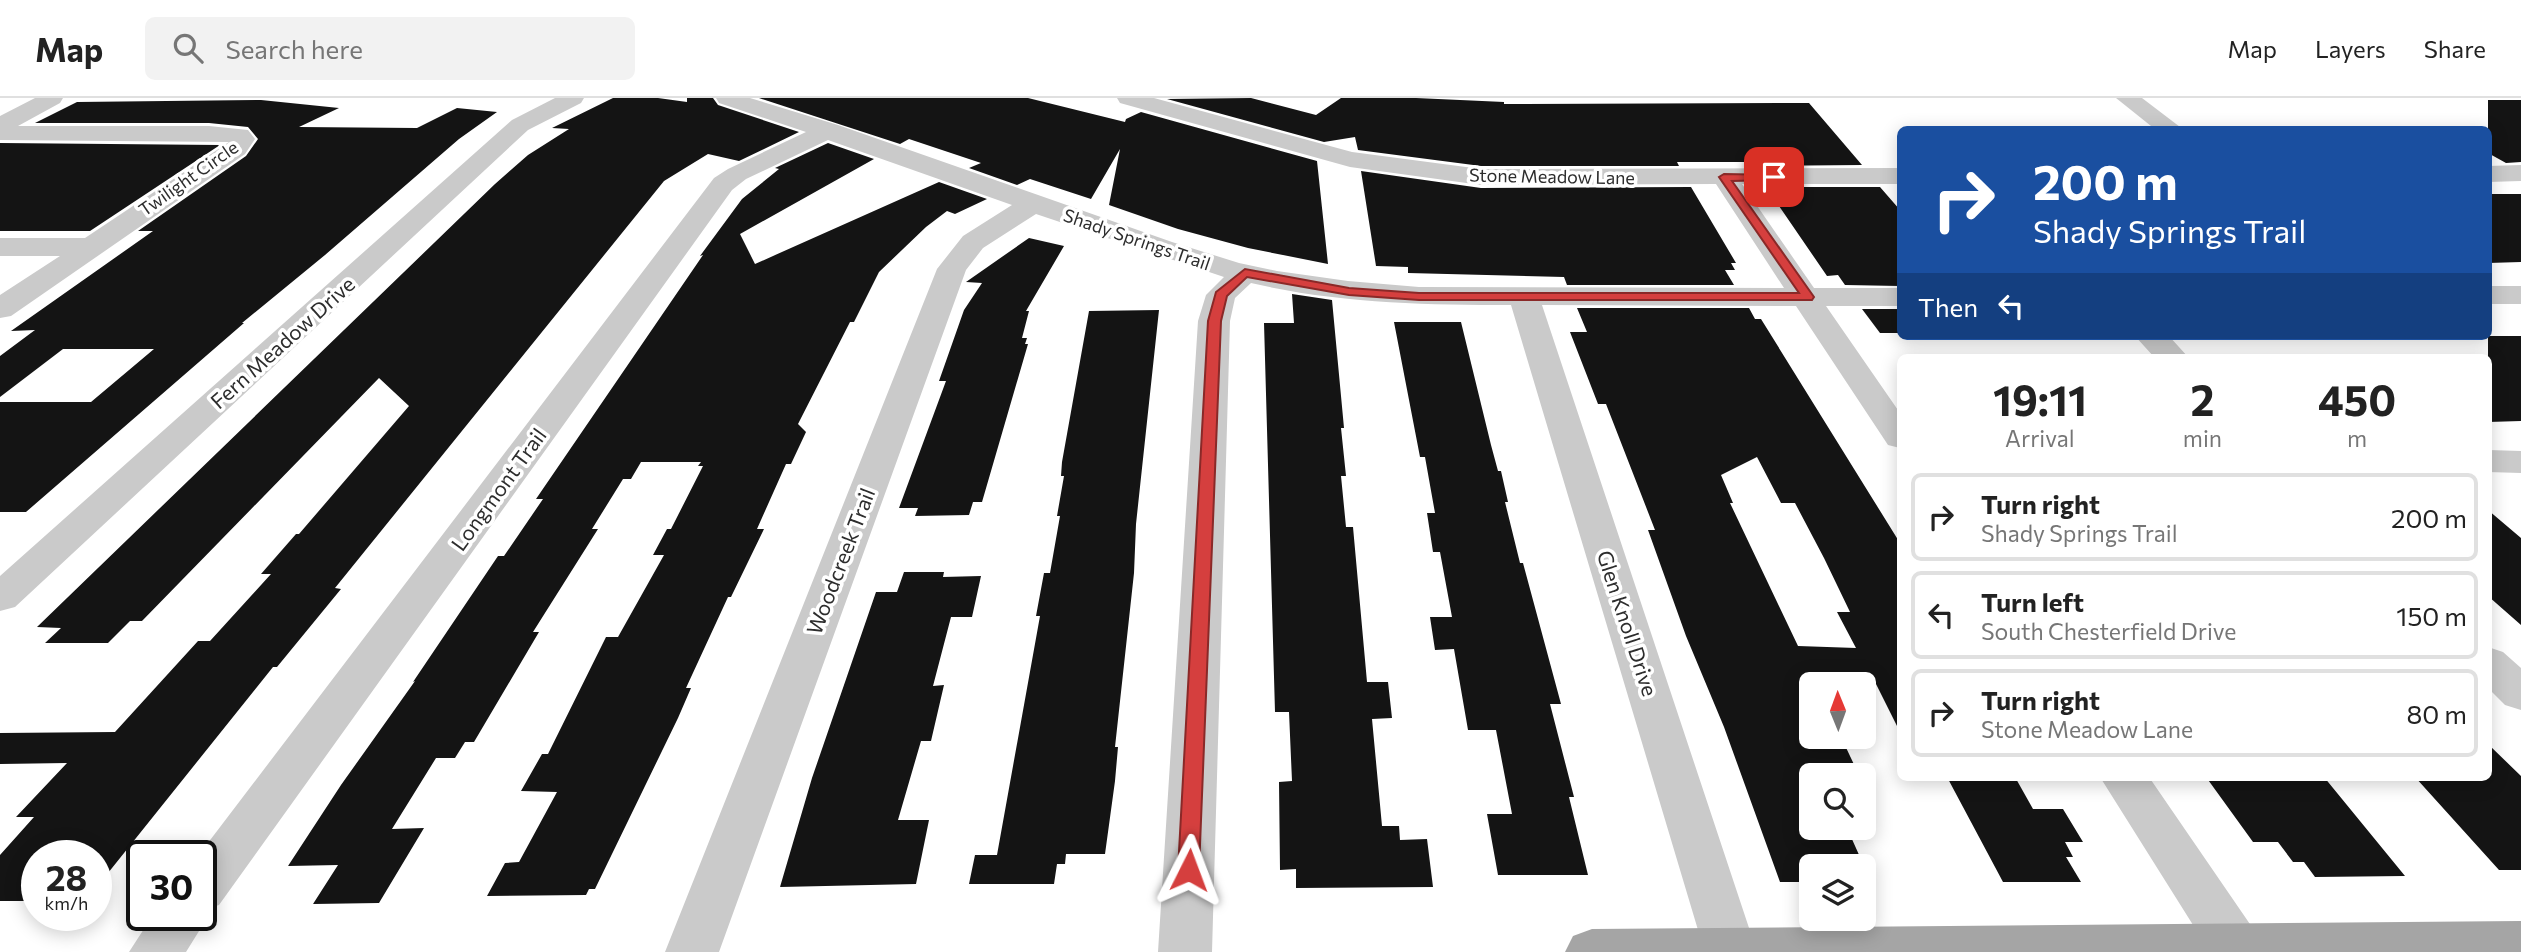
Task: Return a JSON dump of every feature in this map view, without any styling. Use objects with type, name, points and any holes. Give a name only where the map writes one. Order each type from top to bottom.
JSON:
[{"type":"main road","points":[[1592,952],[2521,944]]},
{"type":"street","points":[[0,127],[52,98]]},
{"type":"street","name":"Fern Meadow Drive","points":[[0,598],[520,125],[573,98]]},
{"type":"street","name":"Shady Springs Trail","points":[[727,98],[829,130],[1033,204],[1213,265],[1349,291],[1419,296],[1897,297]]},
{"type":"street","name":"Stone Meadow Lane","points":[[1128,98],[1350,159],[1480,177],[1897,176]]},
{"type":"street","points":[[2127,98],[2166,126]]},
{"type":"street","name":"Longmont Trail","points":[[217,868],[723,184],[737,174],[829,130]]},
{"type":"street","name":"Twilight Circle","points":[[0,133],[209,133],[239,135],[243,139],[236,149],[0,309]]},
{"type":"street","points":[[2492,174],[2521,173]]},
{"type":"street","points":[[1724,177],[1897,433]]},
{"type":"street","name":"Woodcreek Trail","points":[[692,952],[952,269],[973,242],[1033,204]]},
{"type":"street","points":[[0,247],[89,247]]},
{"type":"street","points":[[1185,952],[1214,321],[1221,295],[1245,273]]},
{"type":"street","points":[[2492,295],[2521,295]]},
{"type":"street","name":"Glen Knoll Drive","points":[[1524,297],[1731,950]]},
{"type":"street","points":[[2155,340],[2169,354]]},
{"type":"street","points":[[2492,461],[2521,462]]},
{"type":"street","points":[[2492,666],[2521,694]]},
{"type":"street","points":[[2126,781],[2235,946]]},
{"type":"street","points":[[156,952],[171,931]]},
{"type":"building","points":[[613,98],[658,98],[687,102],[687,98],[713,98],[718,105],[799,132],[739,161],[708,154],[664,181],[335,588],[341,589],[277,667],[273,667],[134,840],[126,840],[126,851],[112,868],[112,840],[21,840],[21,901],[0,901],[0,855],[34,817],[16,817],[67,763],[0,764],[0,733],[115,732],[198,641],[210,641],[271,574],[261,574],[409,406],[379,378],[142,621],[130,621],[108,643],[45,643],[61,628],[37,627],[495,184],[528,155],[569,129],[552,128]]},
{"type":"building","points":[[759,98],[1028,98],[1125,122],[1141,112],[1317,161],[1328,264],[1248,248],[1178,229],[1109,205],[1120,149],[1091,199],[1030,179],[1017,185],[969,168],[981,163],[909,139],[900,144]]},
{"type":"building","points":[[1251,98],[1316,115],[1341,98],[1416,98],[1504,104],[1809,103],[1862,165],[1751,166],[1748,162],[1677,162],[1679,166],[1481,166],[1358,150],[1355,137],[1324,142],[1167,99]]},
{"type":"building","points":[[261,100],[339,108],[299,127],[417,128],[457,108],[497,112],[459,139],[242,323],[26,512],[0,512],[0,402],[91,402],[154,349],[63,349],[0,397],[0,356],[35,330],[11,331],[153,231],[138,231],[246,156],[258,139],[248,127],[209,123],[35,123],[77,102]]},
{"type":"building","points":[[2488,100],[2521,100],[2521,162],[2506,163],[2492,155],[2492,126],[2488,126]]},
{"type":"building","points":[[0,143],[220,145],[90,231],[0,231]]},
{"type":"building","points":[[828,143],[874,159],[740,234],[755,264],[939,182],[987,199],[955,214],[947,211],[926,227],[879,272],[854,322],[850,322],[798,424],[806,432],[791,464],[786,464],[757,529],[764,529],[731,597],[728,597],[686,688],[691,688],[678,718],[595,889],[589,889],[586,895],[487,896],[505,863],[519,862],[557,792],[521,791],[542,754],[548,754],[606,637],[618,637],[664,555],[653,555],[667,529],[671,529],[703,466],[698,466],[701,462],[641,462],[631,479],[623,479],[592,529],[598,529],[533,632],[539,632],[474,742],[465,742],[455,758],[436,758],[392,829],[424,828],[379,903],[313,904],[338,865],[288,866],[341,785],[415,681],[413,682],[498,556],[504,556],[543,499],[536,499],[703,255],[700,256],[742,199],[779,169],[775,168]]},
{"type":"building","points":[[1361,171],[1481,188],[1691,187],[1736,263],[1731,263],[1735,270],[1725,270],[1734,285],[1567,285],[1564,277],[1408,273],[1408,267],[1376,266]]},
{"type":"building","points":[[1766,187],[1880,187],[1897,207],[1897,286],[1845,285],[1838,275],[1827,276]]},
{"type":"building","points":[[2492,194],[2521,194],[2521,262],[2492,263]]},
{"type":"building","points":[[1029,238],[1064,246],[1026,311],[1029,311],[1022,338],[1027,338],[1025,344],[1028,344],[982,502],[973,502],[969,515],[915,516],[918,508],[899,508],[946,381],[939,381],[964,310],[982,283],[966,282]]},
{"type":"building","points":[[1292,294],[1332,300],[1344,428],[1341,428],[1346,476],[1341,476],[1346,527],[1353,527],[1367,682],[1388,682],[1392,718],[1372,719],[1382,826],[1399,826],[1400,840],[1427,839],[1433,887],[1296,888],[1296,869],[1280,870],[1279,782],[1292,781],[1289,712],[1275,712],[1264,323],[1294,323]]},
{"type":"building","points":[[1577,308],[1749,308],[1755,319],[1761,319],[1897,538],[1897,726],[1876,684],[1876,672],[1799,672],[1799,749],[1847,749],[1853,763],[1799,763],[1799,840],[1852,840],[1859,854],[1799,854],[1799,882],[1780,882],[1648,530],[1655,530],[1606,404],[1598,404],[1570,332],[1587,332]],"holes":[[[1757,457],[1781,503],[1795,503],[1850,612],[1837,612],[1856,648],[1798,646],[1730,503],[1733,503],[1721,475]]]},
{"type":"building","points":[[1862,309],[1897,309],[1897,333],[1880,333]]},
{"type":"building","points":[[1159,310],[1115,747],[1118,747],[1115,781],[1105,854],[1066,854],[1065,864],[1057,864],[1054,884],[969,884],[975,855],[997,855],[1040,616],[1036,616],[1044,573],[1050,573],[1060,516],[1057,516],[1064,476],[1061,476],[1062,462],[1089,311]]},
{"type":"building","points":[[1394,322],[1461,322],[1491,445],[1498,471],[1501,471],[1508,502],[1505,502],[1520,563],[1523,563],[1561,704],[1550,704],[1574,797],[1569,797],[1588,875],[1498,875],[1487,814],[1512,814],[1496,730],[1468,730],[1454,649],[1435,650],[1430,617],[1452,617],[1440,552],[1433,552],[1427,513],[1435,513],[1425,457],[1420,457]]},
{"type":"building","points":[[2492,336],[2521,336],[2521,421],[2492,422],[2492,354],[2488,354],[2488,340],[2492,340]]},
{"type":"building","points":[[2492,513],[2521,538],[2521,625],[2492,600]]},
{"type":"building","points":[[904,572],[944,572],[943,577],[981,576],[972,617],[951,617],[933,686],[944,685],[931,741],[921,741],[898,820],[929,820],[916,884],[780,887],[812,778],[876,592],[897,592]]},
{"type":"building","points":[[2492,748],[2521,776],[2521,870],[2499,870],[2419,781],[2492,781]]},
{"type":"building","points":[[1949,781],[2017,781],[2033,809],[2063,809],[2083,842],[2065,842],[2073,857],[2066,857],[2081,882],[2003,882]]},
{"type":"building","points":[[2209,781],[2327,781],[2405,876],[2315,877],[2304,862],[2293,862],[2278,842],[2253,842]]},
{"type":"route","points":[[1189,870],[1214,321],[1221,295],[1245,273],[1349,291],[1419,296],[1807,297],[1724,177],[1774,177]]}]
